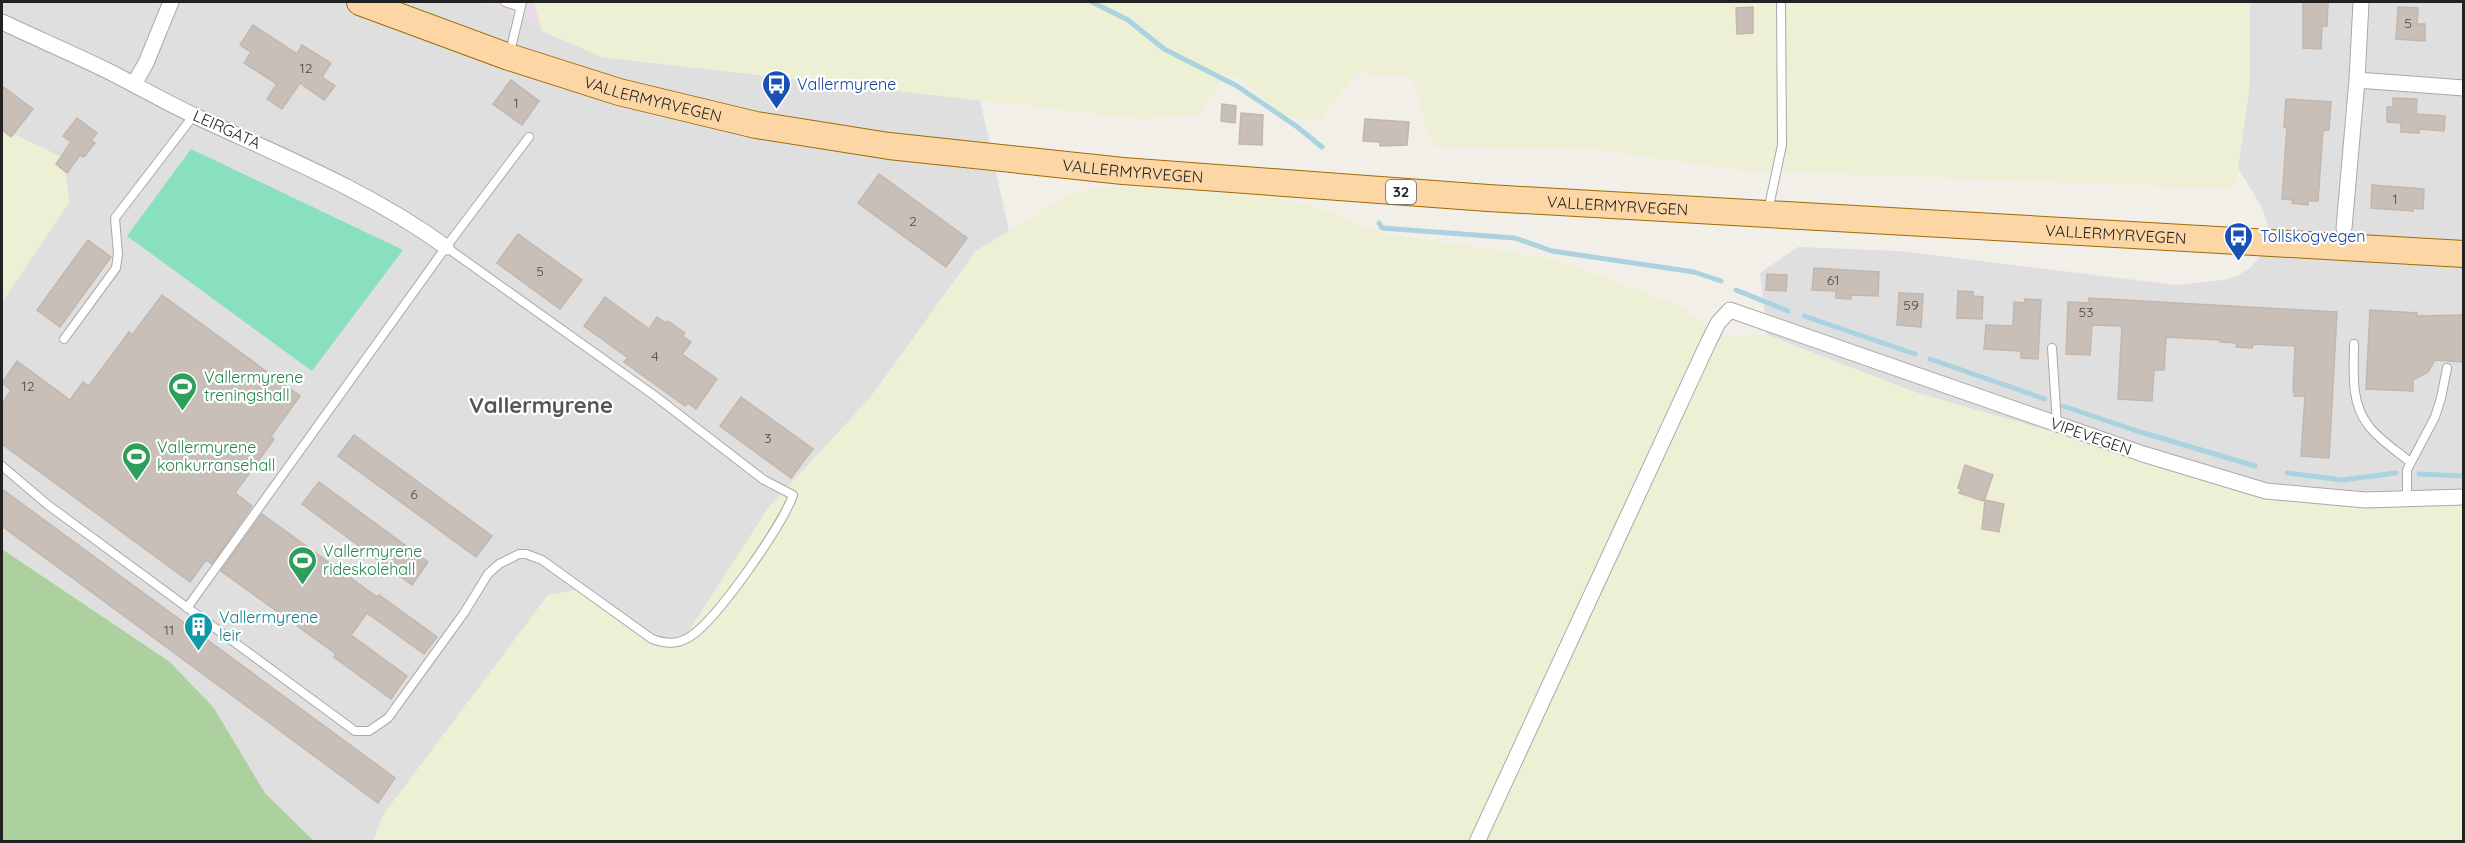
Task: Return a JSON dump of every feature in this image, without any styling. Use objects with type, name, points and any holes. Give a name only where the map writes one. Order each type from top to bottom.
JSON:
[{"type":"main road","name":"VALLERMYRVEGEN","points":[[360,2],[509,57],[619,92],[756,125],[889,146],[1124,171],[1522,201],[2463,255]]},
{"type":"street","points":[[134,84],[146,63],[171,2]]},
{"type":"street","points":[[2344,228],[2357,80],[2361,2]]},
{"type":"street","name":"LEIRGATA","points":[[2,22],[194,115],[286,156],[375,201],[416,225],[446,247]]},
{"type":"street","points":[[2357,80],[2463,88]]},
{"type":"street","name":"VIPEVEGEN","points":[[1477,842],[1708,343],[1718,323],[1730,310],[2215,478],[2266,491],[2334,499],[2463,496]]},
{"type":"lane","points":[[505,2],[521,4],[509,57]]},
{"type":"lane","points":[[1768,216],[1782,145],[1781,2]]},
{"type":"lane","points":[[64,339],[116,268],[115,218],[194,115]]},
{"type":"lane","points":[[187,608],[446,247],[529,137]]},
{"type":"lane","points":[[2,466],[48,505],[355,731],[362,733],[378,726],[388,718],[464,613],[488,574],[514,555],[526,554],[542,560],[651,639],[662,643],[680,642],[699,630],[712,617],[788,512],[793,495],[764,480],[655,396],[446,247]]},
{"type":"lane","points":[[2354,344],[2353,388],[2358,408],[2368,427],[2410,462]]},
{"type":"lane","points":[[2052,348],[2057,424]]},
{"type":"lane","points":[[2407,498],[2407,470],[2435,417],[2447,368]]},
{"type":"shaded area","points":[[2,2],[483,2],[540,23],[542,31],[602,57],[980,100],[1009,231],[976,251],[870,398],[769,507],[682,642],[659,647],[583,589],[384,815],[373,841],[314,841],[265,793],[214,708],[170,662],[2,549],[2,302],[69,202],[64,158],[2,129]]},
{"type":"shaded area","points":[[483,2],[534,2],[540,23]]},
{"type":"shaded area","points":[[2250,2],[2463,2],[2463,495],[2266,493],[1914,392],[1767,335],[1760,273],[1798,247],[1900,251],[2176,285],[2223,280],[2237,276],[2251,267],[2262,254],[2268,238],[2267,221],[2261,206],[2238,168],[2250,83]]},
{"type":"green space","points":[[534,2],[2250,2],[2250,83],[2235,189],[1740,170],[1592,149],[1432,146],[1412,77],[1356,73],[1321,120],[1283,118],[1243,79],[1225,74],[1201,114],[1141,119],[602,57],[542,31]]},
{"type":"green space","points":[[2,129],[64,158],[69,203],[2,302]]},
{"type":"green space","points":[[191,149],[403,250],[312,371],[127,236]]},
{"type":"green space","points":[[1195,181],[1310,205],[1382,233],[1556,259],[1675,304],[1725,335],[1767,335],[1914,392],[2266,493],[2463,495],[2463,841],[373,842],[383,815],[548,595],[583,589],[659,647],[682,642],[769,507],[870,398],[976,251],[1075,191]]},
{"type":"green space","points":[[2,549],[170,662],[214,708],[265,793],[314,841],[2,841]]},
{"type":"building","points":[[2303,2],[2328,2],[2327,26],[2322,26],[2321,49],[2303,48]]},
{"type":"building","points":[[1753,7],[1753,33],[1737,34],[1736,8]]},
{"type":"building","points":[[2398,7],[2418,8],[2417,24],[2425,24],[2425,41],[2396,39]]},
{"type":"building","points":[[253,25],[297,54],[302,45],[331,63],[322,77],[335,86],[324,100],[300,83],[282,109],[267,99],[277,84],[244,63],[251,52],[240,45]]},
{"type":"building","points":[[511,80],[539,101],[522,125],[493,104]]},
{"type":"building","points":[[2,86],[33,109],[11,137],[2,130]]},
{"type":"building","points":[[2393,98],[2417,99],[2416,114],[2445,116],[2444,131],[2419,129],[2419,133],[2401,132],[2401,123],[2387,122],[2387,107],[2393,107]]},
{"type":"building","points":[[2286,99],[2331,102],[2329,130],[2323,130],[2318,201],[2308,201],[2308,205],[2282,199],[2287,127],[2284,127]]},
{"type":"building","points":[[1222,104],[1236,106],[1235,123],[1221,121]]},
{"type":"building","points":[[1241,113],[1263,115],[1262,145],[1239,144]]},
{"type":"building","points":[[77,118],[97,133],[91,141],[95,143],[84,157],[80,155],[67,173],[56,164],[71,142],[63,136]]},
{"type":"building","points":[[1365,119],[1409,122],[1407,145],[1380,146],[1380,142],[1363,141]]},
{"type":"building","points":[[879,174],[967,238],[946,267],[858,203]]},
{"type":"building","points":[[2372,185],[2424,189],[2423,209],[2413,208],[2413,211],[2371,208]]},
{"type":"building","points":[[518,234],[582,280],[560,309],[497,263]]},
{"type":"building","points":[[88,240],[111,257],[60,327],[37,310]]},
{"type":"building","points":[[1814,268],[1879,272],[1878,296],[1851,295],[1851,299],[1836,298],[1836,291],[1812,290]]},
{"type":"building","points":[[1767,274],[1787,275],[1786,291],[1766,290]]},
{"type":"building","points":[[1958,291],[1973,292],[1973,296],[1983,297],[1982,319],[1957,318]]},
{"type":"building","points":[[1899,293],[1923,294],[1921,327],[1897,325]]},
{"type":"building","points":[[162,295],[300,396],[271,436],[274,439],[235,493],[252,506],[212,564],[206,560],[190,582],[2,444],[2,404],[11,390],[2,383],[17,361],[70,400],[83,382],[89,386],[129,332],[132,335]]},
{"type":"building","points":[[605,297],[649,329],[657,317],[666,323],[668,321],[685,333],[682,336],[691,342],[682,354],[717,379],[696,409],[688,403],[685,406],[624,362],[628,358],[584,326]]},
{"type":"building","points":[[2089,298],[2337,312],[2329,458],[2301,456],[2305,396],[2294,396],[2295,392],[2293,392],[2295,346],[2253,344],[2252,348],[2236,347],[2237,343],[2220,342],[2220,340],[2166,337],[2164,370],[2154,370],[2152,401],[2118,399],[2122,326],[2092,325],[2090,355],[2066,354],[2068,302],[2089,303]]},
{"type":"building","points":[[2025,299],[2041,300],[2038,359],[2021,358],[2021,351],[1984,349],[1986,325],[2013,326],[2014,302],[2025,303]]},
{"type":"building","points":[[2370,310],[2417,313],[2417,316],[2463,315],[2463,362],[2435,360],[2428,372],[2413,380],[2413,391],[2366,389]]},
{"type":"building","points":[[741,397],[813,449],[791,478],[720,426]]},
{"type":"building","points":[[354,435],[492,536],[476,557],[338,456]]},
{"type":"building","points":[[1965,465],[1993,475],[1984,501],[1959,493],[1961,489],[1958,488]]},
{"type":"building","points":[[319,482],[428,562],[412,585],[302,504]]},
{"type":"building","name":"Vallermyrene leir","points":[[2,489],[395,778],[378,803],[2,526]]},
{"type":"building","points":[[1985,500],[2004,504],[1999,532],[1982,529]]},
{"type":"building","name":"Vallermyrene rideskolehall","points":[[262,514],[437,637],[424,654],[367,613],[351,635],[407,676],[391,699],[334,657],[336,654],[221,571]]},
{"type":"waterway","points":[[1092,2],[1128,20],[1164,49],[1237,86],[1296,126],[1322,147]]},
{"type":"waterway","points":[[1379,223],[1382,228],[1515,238],[1552,251],[1694,272],[1721,281]]},
{"type":"waterway","points":[[1736,290],[1788,311]]},
{"type":"waterway","points":[[1804,316],[1915,354]]},
{"type":"waterway","points":[[1930,359],[2045,399]]},
{"type":"waterway","points":[[2063,406],[2255,466]]},
{"type":"waterway","points":[[2287,473],[2343,480],[2396,473]]},
{"type":"waterway","points":[[2419,474],[2464,476]]},
{"type":"place","name":"Vallermyrene","points":[[776,110]]},
{"type":"place","name":"Tollskogvegen","points":[[2239,262]]},
{"type":"place","name":"Vallermyrene treningshall","points":[[183,412]]},
{"type":"place","name":"Vallermyrene konkurransehall","points":[[136,482]]},
{"type":"place","name":"Vallermyrene rideskolehall","points":[[302,586]]},
{"type":"place","name":"Vallermyrene leir","points":[[198,652]]},
{"type":"district","name":"Vallermyrene","points":[[541,405]]}]
